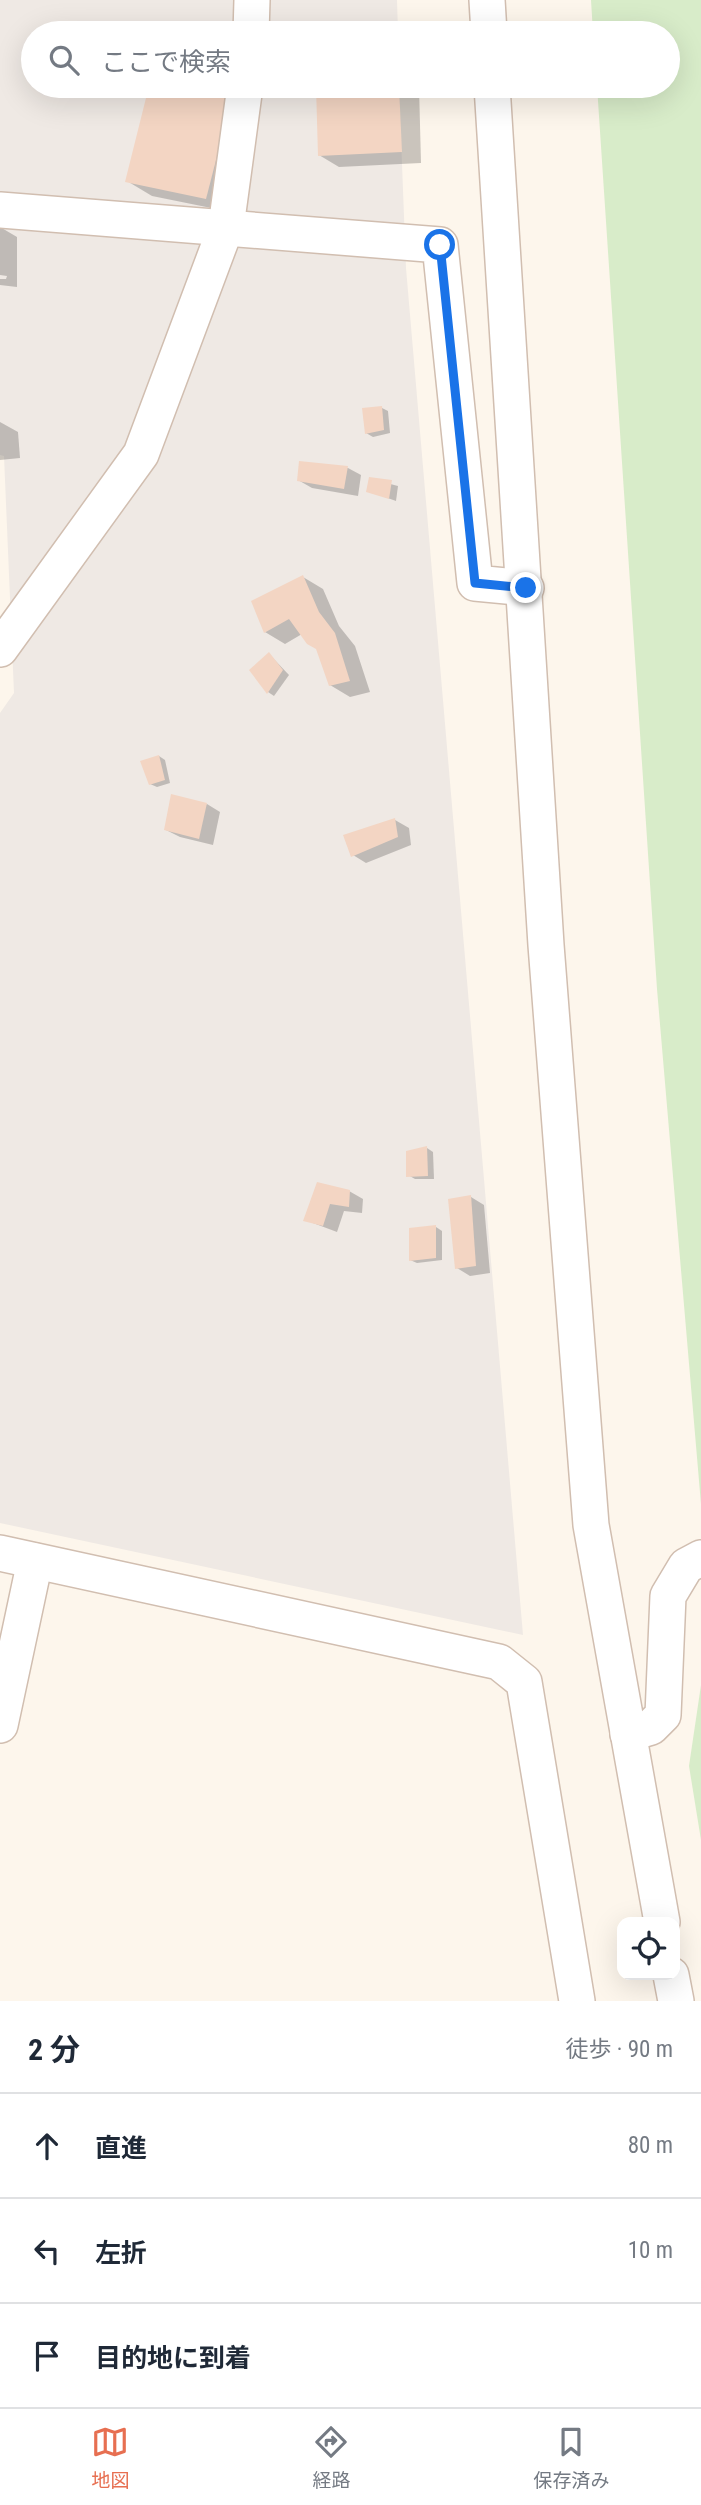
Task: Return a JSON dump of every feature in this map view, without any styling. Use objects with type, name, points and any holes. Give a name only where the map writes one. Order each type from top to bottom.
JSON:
[{"type":"street","points":[[251,21],[252,0]]},
{"type":"street","points":[[487,0],[488,21]]},
{"type":"street","points":[[0,649],[141,454],[226,227],[243,98]]},
{"type":"street","points":[[493,98],[526,588],[546,945],[591,1525],[661,1917]]},
{"type":"street","points":[[0,210],[440,245],[475,583],[526,588]]},
{"type":"street","points":[[0,1553],[499,1662],[524,1682],[577,2001]]},
{"type":"street","points":[[628,1734],[652,1727],[663,1715],[668,1596],[686,1566],[701,1558]]},
{"type":"street","points":[[0,1725],[35,1561]]},
{"type":"street","points":[[672,1980],[676,2001]]},
{"type":"shaded area","points":[[0,0],[397,0],[398,21],[21,21],[21,98],[399,98],[406,268],[523,1635],[0,1523],[0,713],[14,693],[4,456],[0,455]]},
{"type":"green space","points":[[591,0],[701,0],[701,1504],[657,989],[598,98],[680,98],[680,21],[592,21]]},
{"type":"green space","points":[[701,1685],[701,1840],[689,1766]]},
{"type":"building","points":[[146,98],[232,98],[206,199],[125,182]]},
{"type":"building","points":[[316,98],[400,98],[402,152],[318,156]]},
{"type":"building","points":[[382,406],[384,430],[365,434],[362,408]]},
{"type":"building","points":[[299,461],[348,466],[344,489],[297,481]]},
{"type":"building","points":[[369,477],[392,480],[389,499],[366,492]]},
{"type":"building","points":[[303,575],[319,612],[335,633],[350,681],[329,686],[316,649],[307,644],[289,619],[264,633],[251,601]]},
{"type":"building","points":[[269,652],[283,670],[267,694],[249,670]]},
{"type":"building","points":[[159,755],[165,780],[149,785],[140,761]]},
{"type":"building","points":[[171,794],[207,803],[199,839],[164,830]]},
{"type":"building","points":[[395,818],[398,837],[351,857],[343,835]]},
{"type":"building","points":[[427,1146],[428,1176],[406,1177],[406,1151]]},
{"type":"building","points":[[317,1182],[350,1190],[349,1207],[330,1204],[323,1226],[303,1221]]},
{"type":"building","points":[[471,1195],[476,1266],[455,1269],[448,1199]]},
{"type":"building","points":[[436,1225],[436,1258],[409,1261],[409,1228]]},
{"type":"route","points":[[440,245],[475,583],[526,588]]}]
